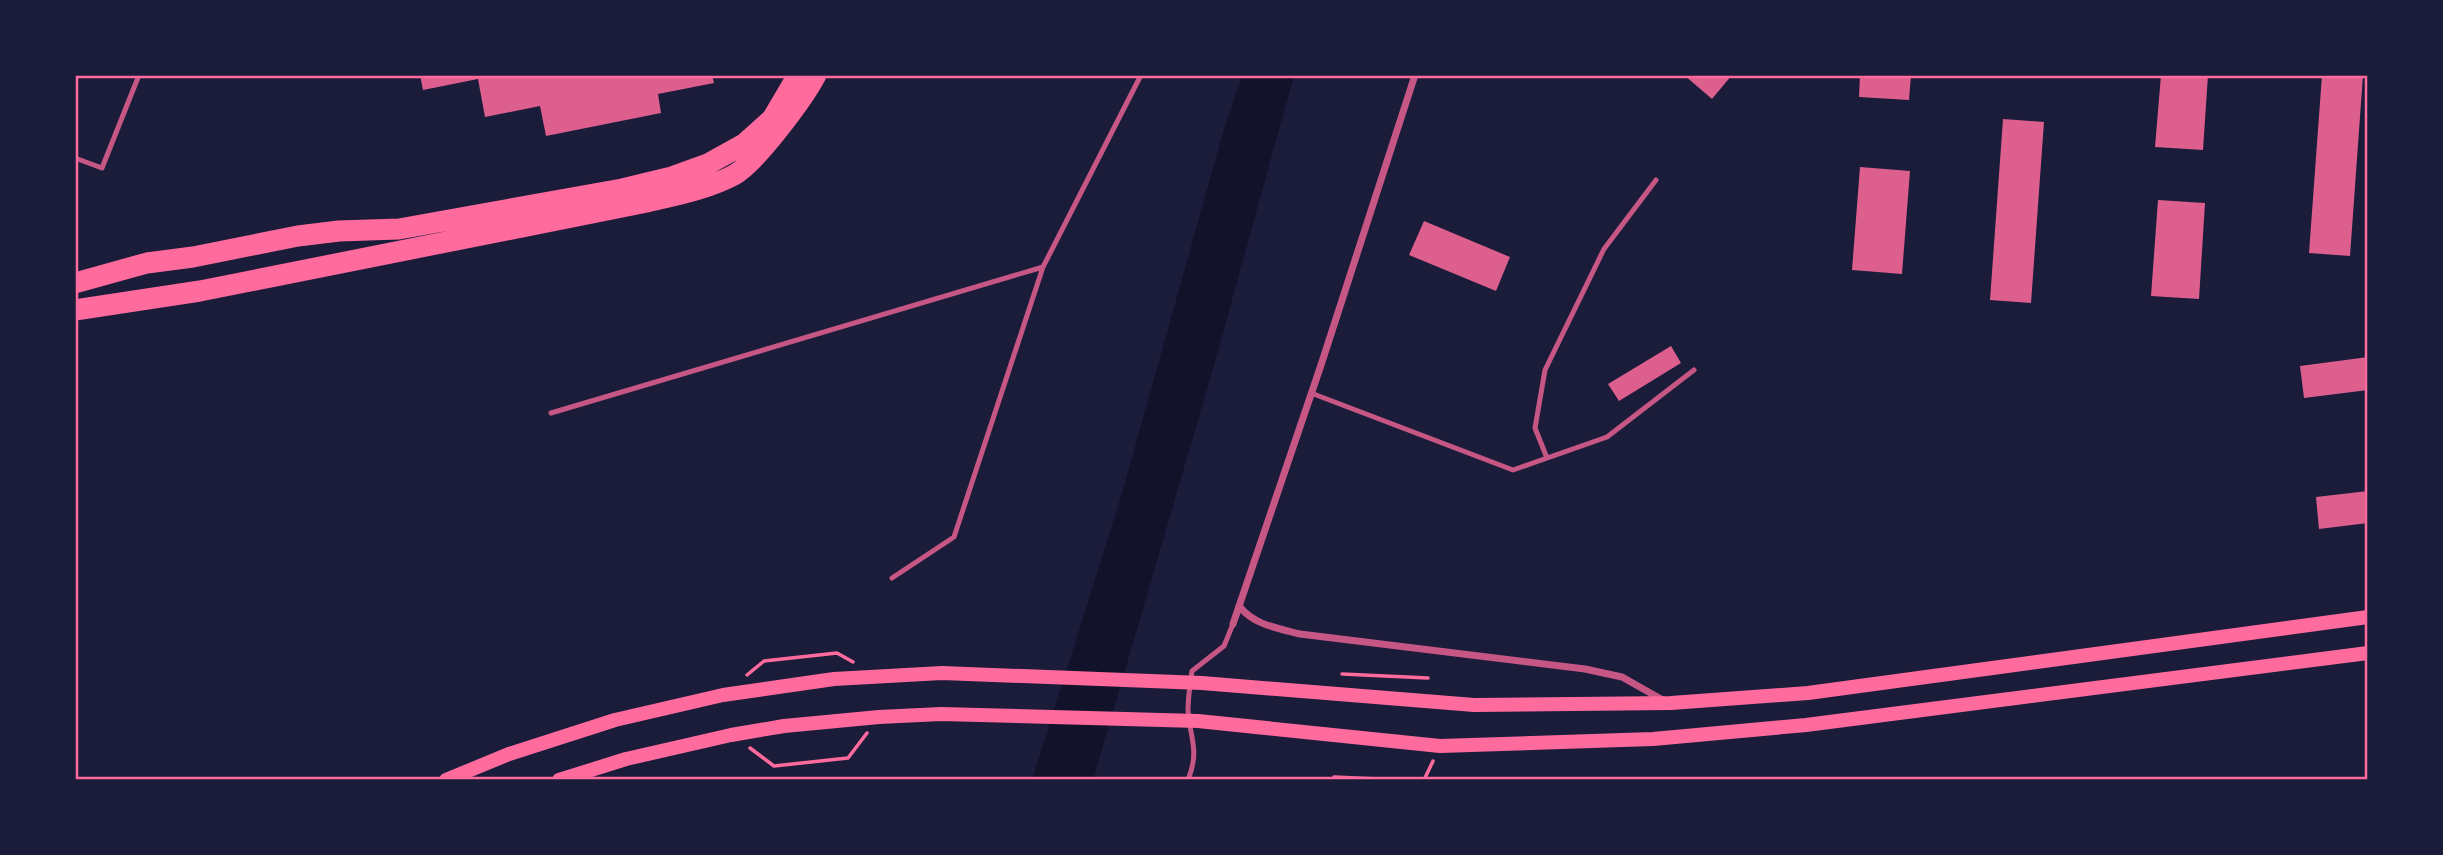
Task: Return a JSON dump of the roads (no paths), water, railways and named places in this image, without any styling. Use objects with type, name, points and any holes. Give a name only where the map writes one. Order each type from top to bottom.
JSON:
[{"type":"highway","points":[[75,283],[147,263],[193,257],[298,236],[339,231],[399,229],[622,189],[672,177],[708,164],[744,144],[772,119],[798,75]]},
{"type":"highway","points":[[75,310],[200,290],[647,202],[699,189],[736,174],[772,138],[809,89],[816,75]]},
{"type":"main road","points":[[446,780],[562,735],[656,709],[779,686],[877,676],[942,673],[1202,683],[1474,705],[1671,703],[1833,690],[2368,617]]},
{"type":"main road","points":[[559,780],[626,759],[731,735],[784,726],[879,717],[941,714],[1198,720],[1440,746],[1653,739],[1807,726],[2368,653]]},
{"type":"street","points":[[1233,624],[1415,75]]},
{"type":"street","points":[[1240,606],[1247,616],[1261,623],[1300,634],[1586,669],[1622,677],[1671,703]]},
{"type":"lane","points":[[75,158],[102,168],[139,75]]},
{"type":"lane","points":[[892,578],[954,537],[1043,267],[1141,75]]},
{"type":"lane","points":[[1547,458],[1535,428],[1545,370],[1604,249],[1656,180]]},
{"type":"lane","points":[[551,413],[1043,267]]},
{"type":"lane","points":[[1311,393],[1513,470],[1607,437],[1694,370]]},
{"type":"lane","points":[[1188,780],[1195,762],[1194,736],[1188,711],[1192,671],[1224,646],[1233,624]]}]
